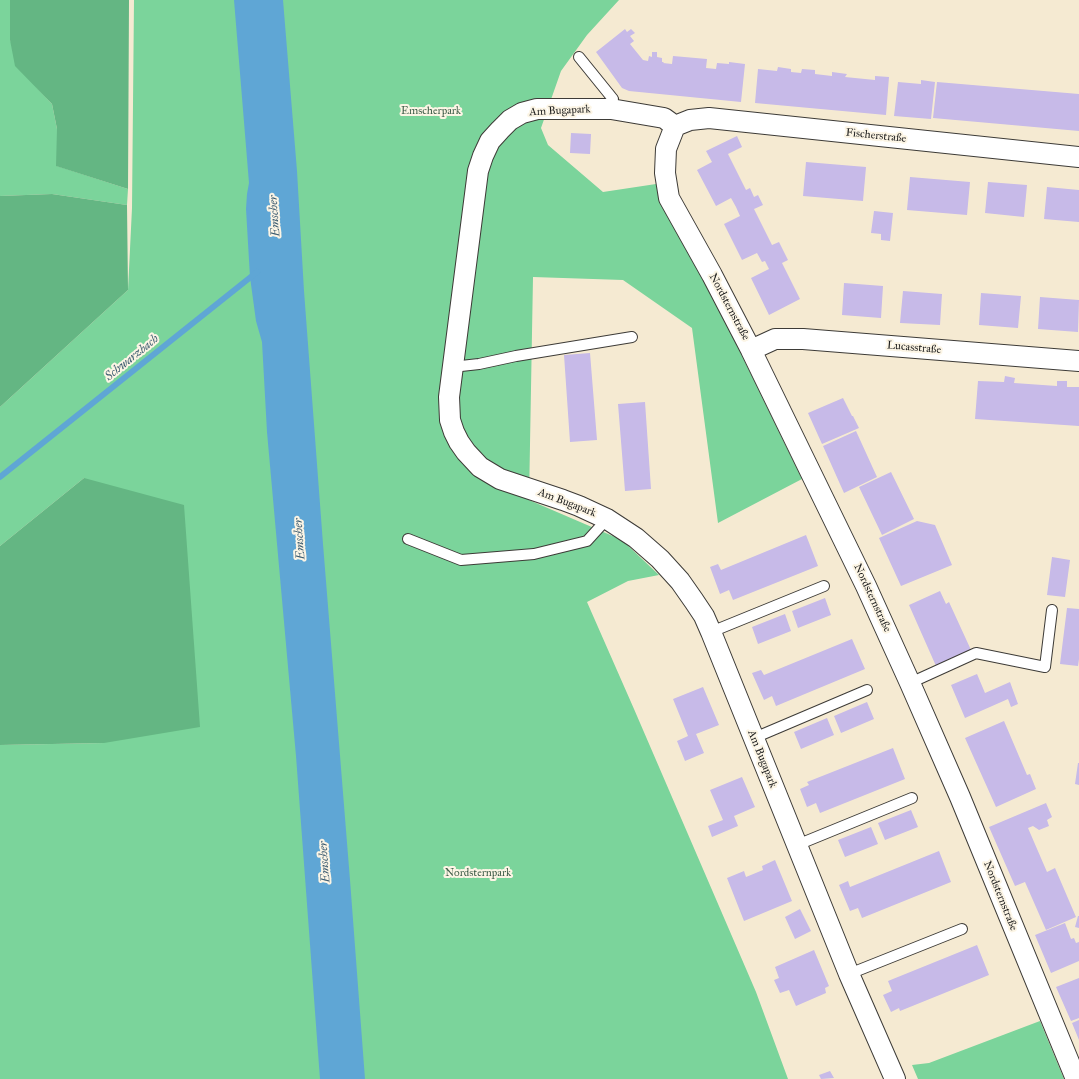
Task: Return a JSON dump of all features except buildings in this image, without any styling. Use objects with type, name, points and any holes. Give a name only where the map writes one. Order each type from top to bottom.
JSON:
[{"type":"street","name":"Am Bugapark","points":[[674,126],[664,118],[611,109],[537,109],[522,113],[510,120],[490,141],[482,156],[478,171],[452,367],[449,404],[450,420],[454,432],[466,452],[480,467],[500,479],[573,504],[607,519],[636,538],[662,562],[680,581],[694,601],[704,616],[711,632],[849,974],[895,1079]]},
{"type":"street","name":"Fischerstraße","points":[[674,126],[690,120],[709,118],[1079,157]]},
{"type":"street","name":"Nordsternstraße","points":[[674,126],[666,149],[665,173],[669,198],[712,275],[751,350],[866,586],[960,797],[1076,1079]]},
{"type":"street","name":"Lucasstraße","points":[[751,350],[775,339],[803,339],[1079,361]]},
{"type":"lane","points":[[579,57],[613,99],[611,109]]},
{"type":"lane","points":[[452,367],[479,364],[516,356],[632,337]]},
{"type":"lane","points":[[408,539],[462,560],[534,554],[587,541],[607,519]]},
{"type":"lane","points":[[711,632],[824,586]]},
{"type":"lane","points":[[910,683],[976,653],[1045,667],[1052,610]]},
{"type":"lane","points":[[754,738],[867,690]]},
{"type":"lane","points":[[796,845],[912,798]]},
{"type":"lane","points":[[849,974],[962,929]]},
{"type":"green space","points":[[0,0],[10,0],[10,40],[37,88],[52,104],[57,129],[57,166],[128,189],[127,205],[52,194],[0,196]]},
{"type":"green space","points":[[10,0],[129,0],[128,189],[56,166],[57,129],[52,104],[15,66],[10,40]]},
{"type":"green space","points":[[134,0],[619,0],[587,35],[561,71],[541,128],[548,145],[603,192],[656,184],[708,286],[802,479],[718,523],[692,328],[623,280],[533,277],[529,500],[622,540],[659,575],[628,581],[587,602],[756,992],[788,1079],[0,1079],[0,745],[104,743],[84,478],[0,546],[0,407],[128,290],[132,208]]},
{"type":"green space","points":[[52,194],[127,205],[128,290],[0,407],[0,196]]},
{"type":"green space","points":[[84,478],[184,505],[200,727],[104,743],[0,745],[0,546]]},
{"type":"green space","points":[[1040,1021],[1064,1079],[918,1079],[912,1065],[929,1063]]},
{"type":"water","name":"Emscher","points":[[234,0],[283,0],[297,171],[304,291],[323,544],[365,1079],[320,1079],[296,756],[267,432],[262,342],[256,321],[250,277],[246,209],[249,183]]},
{"type":"waterway","name":"Schwarzbach","points":[[0,477],[257,272]]},
{"type":"park label","name":"Emscherpark","points":[[431,111]]},
{"type":"park label","name":"Nordsternpark","points":[[478,873]]}]
